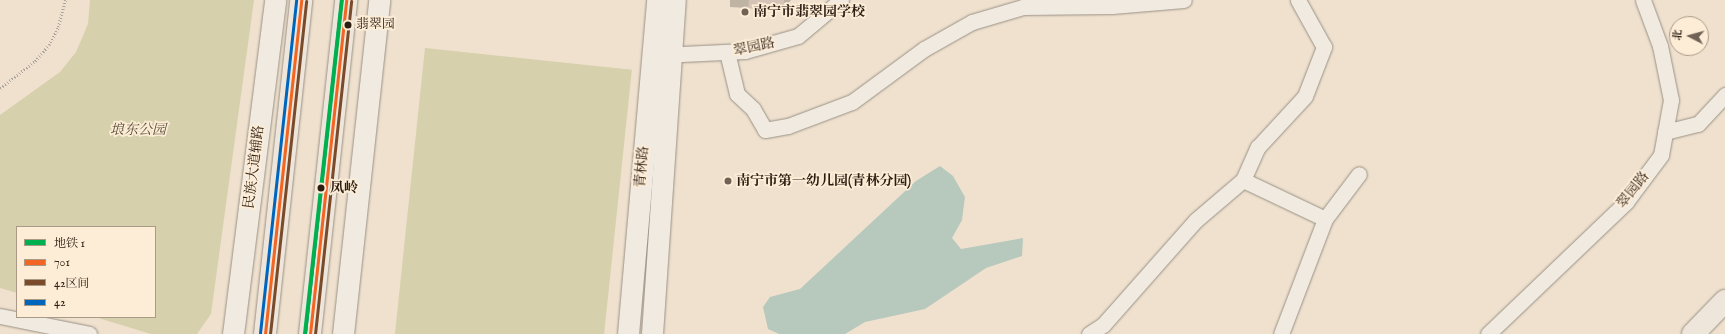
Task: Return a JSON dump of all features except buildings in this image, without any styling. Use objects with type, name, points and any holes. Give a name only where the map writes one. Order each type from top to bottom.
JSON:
[{"type":"main road","points":[[265,334],[301,0]]},
{"type":"main road","points":[[310,334],[346,0]]},
{"type":"main road","points":[[322,222],[324,334]]},
{"type":"main road","points":[[1693,334],[1725,300]]},
{"type":"street","name":"民族大道辅路","points":[[234,334],[275,0]]},
{"type":"street","points":[[343,334],[379,0]]},
{"type":"street","name":"青林路","points":[[652,334],[662,55],[657,0]]},
{"type":"street","name":"青林路","points":[[628,334],[662,55],[675,0]]},
{"type":"street","name":"翠园路","points":[[662,55],[745,51],[798,36],[841,0]]},
{"type":"street","points":[[726,52],[737,94],[753,109],[765,130],[788,126],[852,102],[924,49],[972,22],[1023,7],[1112,6],[1184,0]]},
{"type":"street","points":[[1089,334],[1103,325],[1196,220],[1243,180],[1258,147],[1305,96],[1324,47],[1298,0]]},
{"type":"street","name":"翠园路","points":[[1488,334],[1626,202],[1661,155],[1671,100],[1660,46],[1643,0]]},
{"type":"street","points":[[1665,132],[1698,124],[1725,96]]},
{"type":"street","points":[[1281,334],[1325,219],[1359,174]]},
{"type":"street","points":[[1243,180],[1325,219]]},
{"type":"street","points":[[0,316],[88,334]]},
{"type":"path","points":[[0,88],[35,62],[48,45],[58,27],[65,0]]},
{"type":"green space","name":"埌东公园","points":[[90,0],[254,0],[211,314],[197,334],[151,334],[98,318],[156,318],[156,226],[16,226],[16,293],[0,288],[0,115],[60,72],[76,52],[88,24]]},
{"type":"green space","points":[[425,48],[632,70],[604,334],[395,334]]},
{"type":"shaded area","points":[[940,166],[953,176],[965,197],[962,220],[952,238],[961,249],[1023,238],[1022,256],[986,268],[925,309],[865,322],[845,334],[779,334],[768,329],[763,307],[770,297],[800,289],[916,181]]},
{"type":"metro line","name":"1","points":[[305,334],[342,0]]},
{"type":"transit line","name":"42","points":[[260,333],[296,0]]},
{"type":"transit line","name":"701","points":[[265,334],[301,0]]},
{"type":"transit line","name":"42","points":[[305,333],[341,0]]},
{"type":"transit line","name":"701","points":[[310,334],[346,0]]},
{"type":"transit line","name":"42区间","points":[[270,334],[306,1]]},
{"type":"transit line","name":"42区间","points":[[315,334],[351,1]]},
{"type":"place","name":"南宁市翡翠园学校","points":[[745,12]]},
{"type":"place","name":"翡翠园","points":[[348,25]]},
{"type":"place","name":"南宁市第一幼儿园(青林分园)","points":[[728,181]]},
{"type":"place","name":"凤岭","points":[[321,188]]}]
